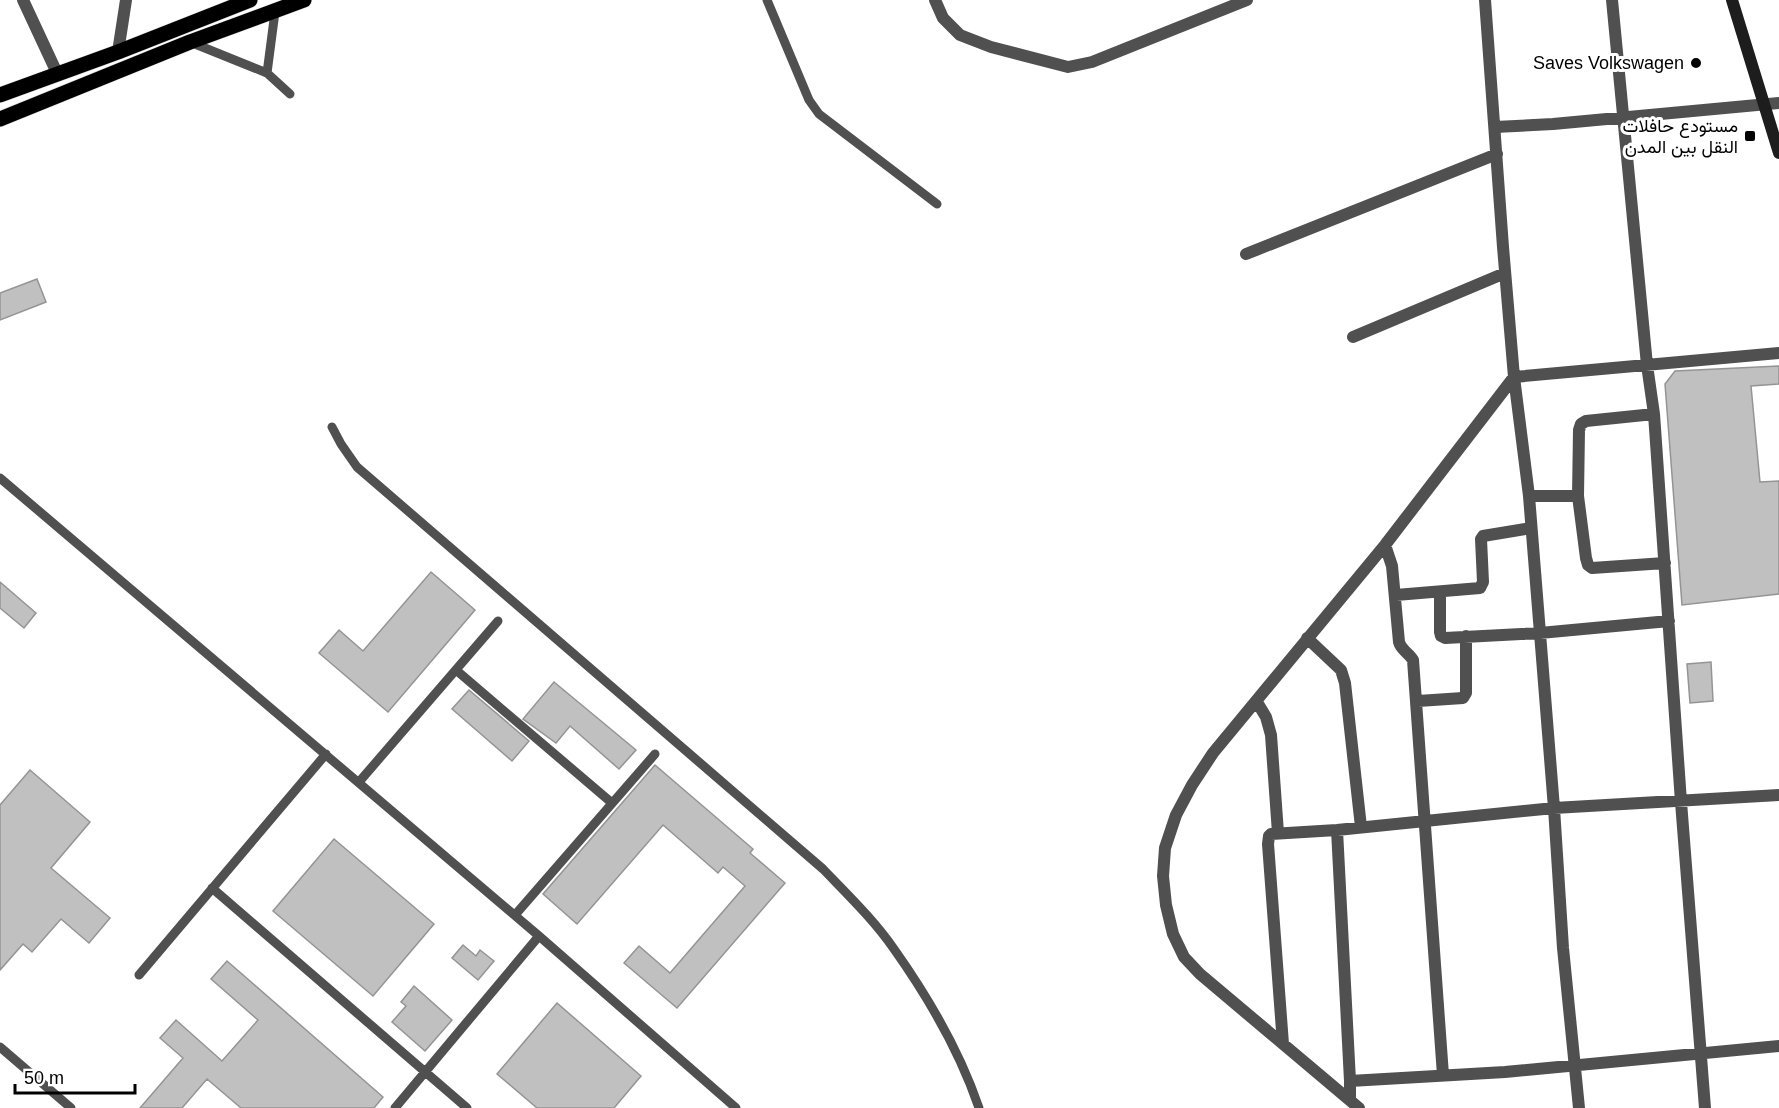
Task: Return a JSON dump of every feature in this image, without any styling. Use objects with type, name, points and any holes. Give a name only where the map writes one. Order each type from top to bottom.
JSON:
[{"type":"main road","points":[[0,95],[250,0]]},
{"type":"main road","points":[[0,119],[190,42],[304,0]]},
{"type":"street","points":[[23,0],[57,73]]},
{"type":"street","points":[[118,52],[126,0]]},
{"type":"street","points":[[935,0],[943,18],[960,35],[1068,67],[1092,62],[1247,0]]},
{"type":"street","points":[[1485,0],[1505,273],[1531,528],[1579,1108]]},
{"type":"street","points":[[1612,0],[1647,365],[1654,414],[1681,802],[1706,1108]]},
{"type":"street","points":[[1732,0],[1779,153]]},
{"type":"street","points":[[1496,127],[1779,103]]},
{"type":"street","points":[[1246,254],[1497,154]]},
{"type":"street","points":[[1353,337],[1505,273]]},
{"type":"street","points":[[1354,1104],[1200,974],[1184,957],[1173,934],[1166,905],[1163,876],[1165,848],[1176,815],[1187,795],[1213,753],[1385,545],[1514,376],[1779,353]]},
{"type":"street","points":[[1654,414],[1586,421],[1581,424],[1578,496],[1588,565],[1592,568],[1665,563]]},
{"type":"street","points":[[1528,496],[1578,496]]},
{"type":"street","points":[[1396,595],[1480,588],[1483,582],[1481,539],[1483,536],[1531,528]]},
{"type":"street","points":[[1385,545],[1392,566],[1400,647],[1410,654],[1413,660],[1418,701],[1443,1075]]},
{"type":"street","points":[[1440,592],[1441,636],[1540,633],[1669,621]]},
{"type":"street","points":[[1418,701],[1463,698],[1466,693],[1466,636]]},
{"type":"street","points":[[1307,638],[1341,670],[1345,683],[1361,827]]},
{"type":"street","points":[[1257,702],[1266,717],[1271,735],[1278,833]]},
{"type":"street","points":[[1282,1044],[1269,836],[1278,833],[1337,830],[1554,808],[1779,795]]},
{"type":"street","points":[[1337,830],[1350,1081],[1354,1104]]},
{"type":"street","points":[[1350,1081],[1505,1072],[1779,1046]]},
{"type":"lane","points":[[767,0],[809,100],[819,114],[937,204]]},
{"type":"lane","points":[[267,73],[275,12]]},
{"type":"lane","points":[[190,42],[267,73],[290,94]]},
{"type":"lane","points":[[332,427],[357,466],[823,869],[893,948],[923,994],[953,1047],[979,1108]]},
{"type":"lane","points":[[0,478],[515,915],[736,1108]]},
{"type":"lane","points":[[359,783],[498,621]]},
{"type":"lane","points":[[456,670],[612,803]]},
{"type":"lane","points":[[139,975],[326,754]]},
{"type":"lane","points":[[515,915],[655,754]]},
{"type":"lane","points":[[212,888],[467,1108]]},
{"type":"lane","points":[[395,1108],[539,936]]},
{"type":"lane","points":[[0,1047],[71,1108]]},
{"type":"building","points":[[37,279],[46,302],[0,320],[0,293]]},
{"type":"building","points":[[1779,366],[1779,384],[1751,386],[1760,482],[1779,481],[1779,594],[1682,605],[1665,384],[1675,371]]},
{"type":"building","points":[[431,572],[475,610],[388,712],[319,653],[339,630],[363,651]]},
{"type":"building","points":[[0,582],[36,613],[24,628],[0,608]]},
{"type":"building","points":[[1711,662],[1713,701],[1690,703],[1687,664]]},
{"type":"building","points":[[554,682],[636,750],[619,769],[570,726],[556,743],[523,719]]},
{"type":"building","points":[[469,690],[529,741],[512,761],[452,709]]},
{"type":"building","points":[[655,765],[753,849],[750,853],[785,883],[677,1008],[624,963],[639,946],[670,973],[745,886],[723,867],[718,873],[663,825],[577,924],[543,894]]},
{"type":"building","points":[[30,770],[90,822],[51,868],[110,918],[89,943],[61,919],[32,952],[23,944],[0,970],[0,805]]},
{"type":"building","points":[[334,839],[434,924],[373,996],[273,911]]},
{"type":"building","points":[[463,945],[476,956],[480,950],[494,961],[478,980],[452,958]]},
{"type":"building","points":[[227,961],[383,1097],[374,1108],[241,1108],[207,1079],[182,1108],[140,1108],[183,1058],[160,1038],[176,1020],[222,1061],[258,1020],[211,979]]},
{"type":"building","points":[[414,986],[452,1020],[425,1051],[392,1022],[406,1006],[401,1002]]},
{"type":"building","points":[[557,1003],[641,1076],[614,1108],[537,1108],[497,1074]]},
{"type":"place","name":"Saves Volkswagen","points":[[1696,63]]},
{"type":"place","name":"مستودع حافلات النقل بين المدن","points":[[1750,136]]}]
